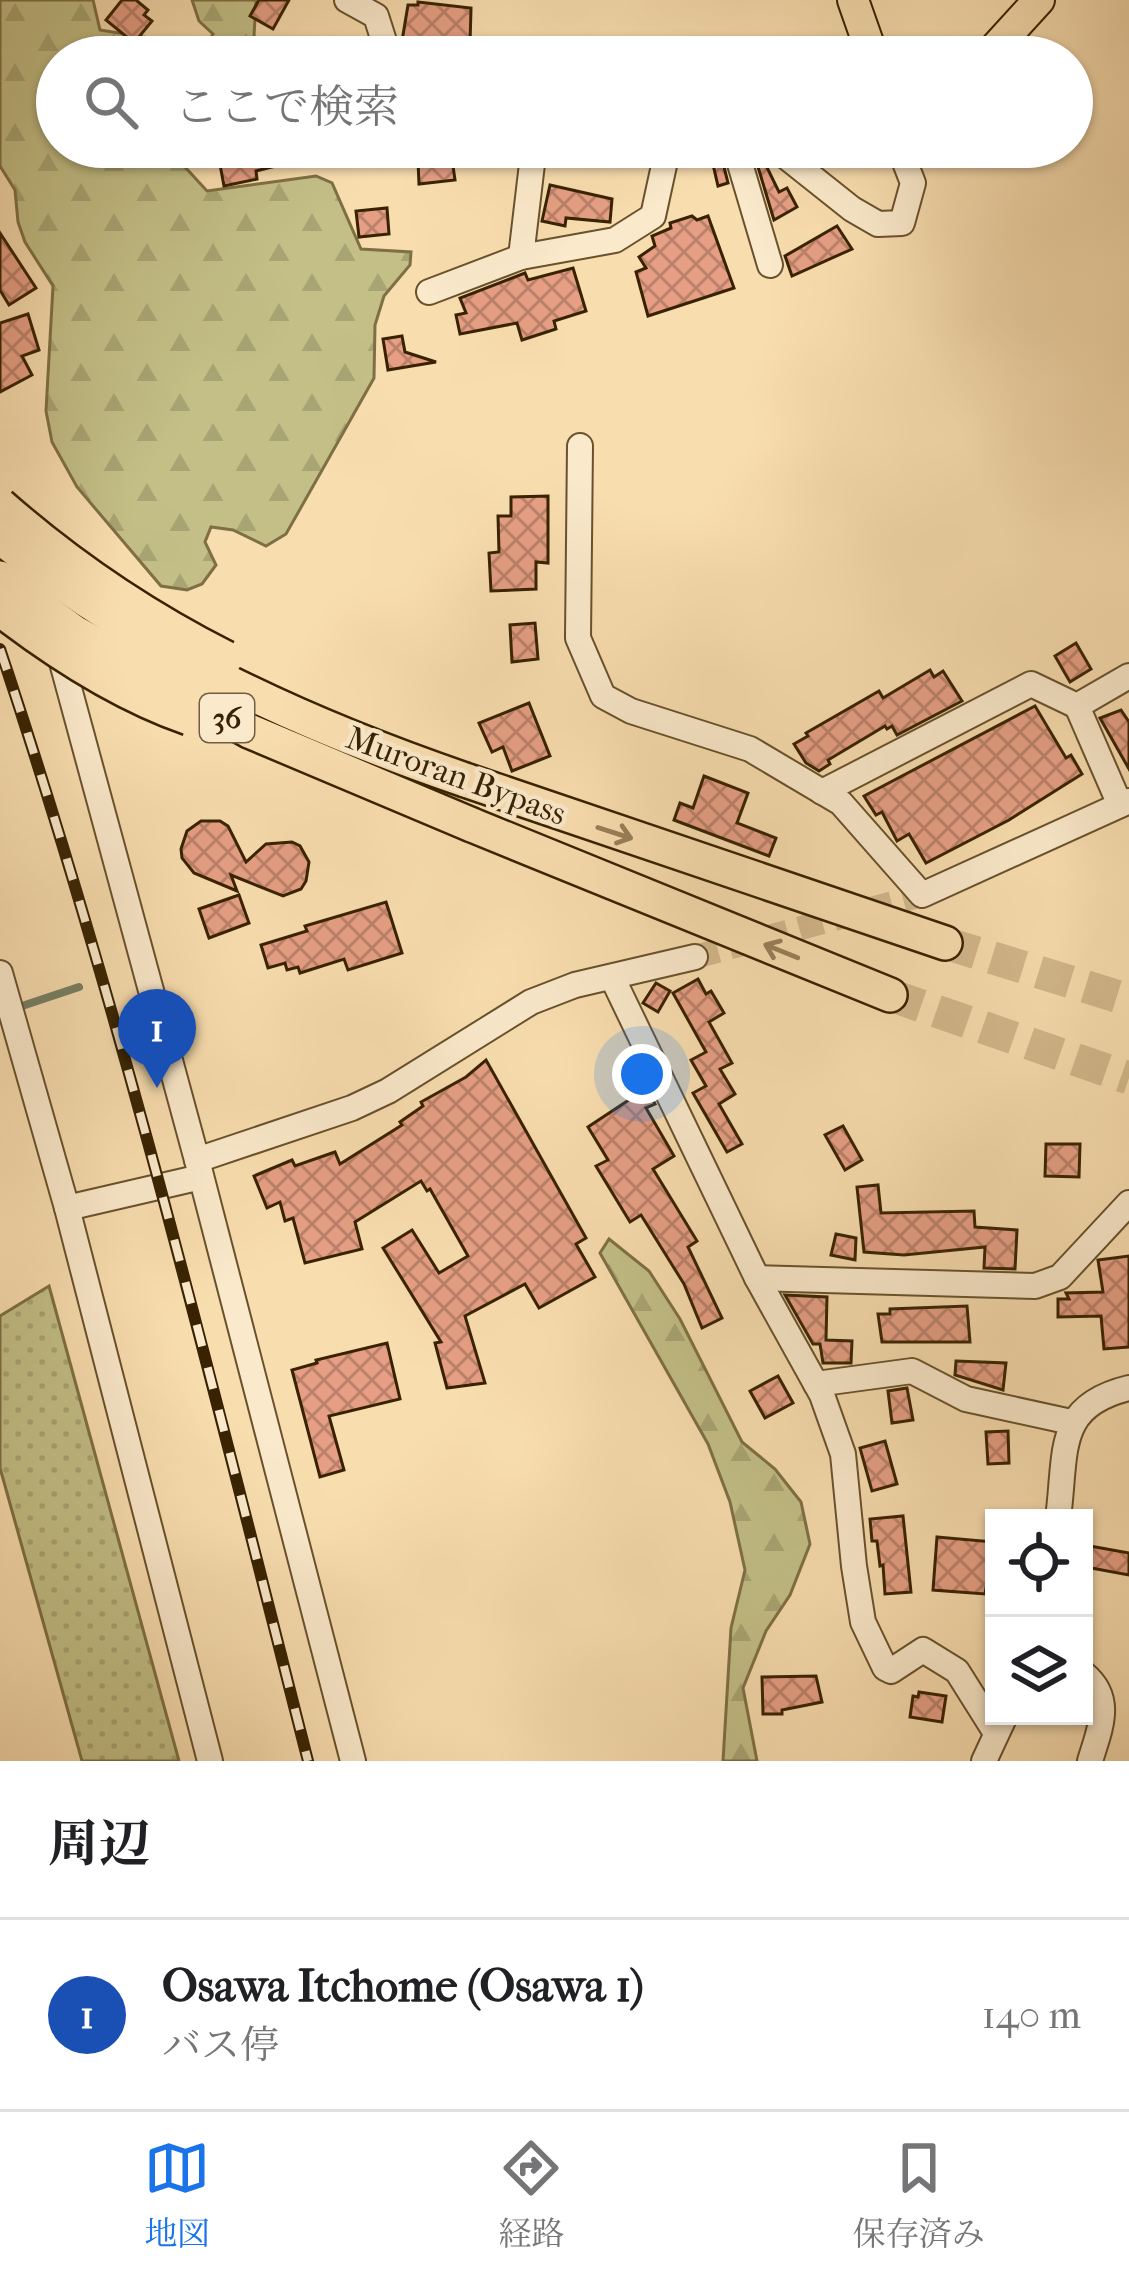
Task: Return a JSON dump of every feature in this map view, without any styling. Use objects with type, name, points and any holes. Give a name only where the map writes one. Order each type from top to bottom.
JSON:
[{"type":"highway","points":[[0,505],[126,600],[420,764]]},
{"type":"highway","name":"Muroran Bypass","points":[[0,537],[77,597],[173,656],[268,704],[465,780],[945,944]]},
{"type":"highway","name":"Muroran Bypass","points":[[0,578],[74,632],[249,730],[890,995]]},
{"type":"highway","points":[[0,610],[43,642],[136,696],[186,717],[249,730]]},
{"type":"main road","points":[[853,0],[865,36]]},
{"type":"main road","points":[[1006,36],[1039,0]]},
{"type":"street","points":[[347,0],[376,16],[382,36]]},
{"type":"street","points":[[521,257],[532,168]]},
{"type":"street","points":[[429,292],[521,257],[615,240],[653,216],[663,168]]},
{"type":"street","points":[[741,168],[770,265]]},
{"type":"street","points":[[800,168],[878,224],[902,223],[914,183],[907,168]]},
{"type":"street","points":[[580,446],[578,638],[603,696],[632,711],[750,749],[822,792],[841,803],[922,895],[1125,803],[1077,706],[1031,684],[822,792]]},
{"type":"street","points":[[0,488],[59,650],[353,1761]]},
{"type":"street","points":[[1077,706],[1129,676]]},
{"type":"street","points":[[67,1208],[199,1168],[352,1108],[388,1091],[531,1001],[695,957]]},
{"type":"street","points":[[612,977],[757,1278],[816,1384],[843,1454],[863,1622],[885,1668],[891,1671],[923,1650],[957,1671],[985,1706]]},
{"type":"street","points":[[3,984],[67,1208],[210,1761]]},
{"type":"street","points":[[757,1278],[1035,1286],[1060,1277],[1129,1203]]},
{"type":"street","points":[[816,1384],[913,1371],[966,1399],[1071,1422]]},
{"type":"street","points":[[1059,1509],[1071,1422],[1096,1396],[1129,1388]]},
{"type":"street","points":[[1090,1761],[1104,1718],[1102,1693],[1093,1684]]},
{"type":"street","points":[[984,1761],[1000,1725]]},
{"type":"green space","points":[[0,0],[93,0],[100,30],[137,36],[36,36],[36,168],[186,168],[207,191],[316,176],[332,183],[361,249],[411,252],[410,265],[384,296],[375,325],[374,378],[286,534],[266,546],[233,530],[211,527],[205,542],[216,565],[202,584],[187,590],[161,586],[77,487],[52,442],[46,411],[53,286],[25,242],[15,190],[0,166]]},
{"type":"green space","points":[[192,0],[256,0],[254,36],[212,36],[199,21]]},
{"type":"green space","points":[[609,1239],[649,1271],[680,1319],[742,1442],[775,1469],[801,1502],[810,1544],[743,1688],[757,1761],[723,1761],[731,1628],[745,1570],[730,1502],[708,1444],[600,1253]]},
{"type":"green space","points":[[49,1286],[179,1761],[82,1761],[0,1468],[0,1316]]},
{"type":"building","points":[[122,0],[136,0],[152,21],[140,36],[125,36],[106,20]]},
{"type":"building","points":[[259,0],[289,0],[273,29],[250,16]]},
{"type":"building","points":[[408,5],[471,8],[470,36],[403,36]]},
{"type":"building","points":[[221,168],[268,168],[256,171],[257,179],[224,186]]},
{"type":"building","points":[[418,168],[453,168],[455,180],[419,184]]},
{"type":"building","points":[[714,168],[724,168],[728,183],[718,186]]},
{"type":"building","points":[[758,168],[767,168],[779,192],[787,188],[797,207],[774,220]]},
{"type":"building","points":[[550,185],[612,199],[610,222],[566,218],[565,226],[542,221]]},
{"type":"building","points":[[387,208],[389,234],[359,237],[356,211]]},
{"type":"building","points":[[692,216],[697,220],[708,216],[734,288],[648,316],[636,272],[646,268],[639,257],[655,246],[652,236]]},
{"type":"building","points":[[837,226],[852,249],[792,276],[785,256]]},
{"type":"building","points":[[0,233],[36,288],[9,305],[0,290]]},
{"type":"building","points":[[573,268],[586,311],[554,321],[556,329],[522,340],[517,323],[460,334],[456,315],[466,313],[460,298],[525,273],[528,280]]},
{"type":"building","points":[[28,314],[39,350],[22,356],[32,375],[0,392],[0,323]]},
{"type":"building","points":[[402,336],[405,352],[436,362],[388,370],[383,339]]},
{"type":"building","points":[[548,496],[548,563],[536,562],[536,589],[491,591],[489,553],[499,552],[498,516],[511,516],[511,497]]},
{"type":"building","points":[[535,623],[538,659],[512,662],[510,625]]},
{"type":"building","points":[[1076,643],[1091,669],[1070,682],[1055,656]]},
{"type":"building","points":[[930,670],[934,677],[943,671],[962,701],[897,735],[892,726],[885,726],[828,760],[830,764],[819,771],[806,763],[794,744],[806,733],[879,691],[883,698]]},
{"type":"building","points":[[529,703],[550,756],[512,771],[503,747],[492,752],[479,723]]},
{"type":"building","points":[[1035,706],[1066,758],[1071,755],[1082,774],[1009,820],[926,863],[909,834],[897,841],[882,812],[876,815],[864,796]]},
{"type":"building","points":[[1121,710],[1129,722],[1129,769],[1100,718]]},
{"type":"building","points":[[704,776],[748,793],[737,823],[776,838],[769,856],[674,820],[680,803],[693,808]]},
{"type":"building","points":[[201,821],[228,826],[246,862],[266,844],[300,846],[309,862],[306,881],[301,889],[283,896],[231,875],[237,891],[194,873],[181,849],[187,831]]},
{"type":"building","points":[[239,895],[249,923],[209,938],[199,909]]},
{"type":"building","points":[[386,902],[402,953],[348,970],[344,959],[300,973],[298,967],[287,970],[285,963],[268,968],[261,945],[307,931],[305,926]]},
{"type":"building","points":[[698,979],[724,1013],[709,1022],[732,1063],[720,1069],[735,1094],[719,1104],[742,1144],[727,1152],[693,1093],[706,1086],[691,1060],[706,1052],[673,993]]},
{"type":"building","points":[[656,983],[670,991],[658,1012],[643,1003]]},
{"type":"building","points":[[486,1060],[586,1238],[576,1244],[595,1277],[539,1308],[525,1284],[465,1316],[485,1383],[447,1388],[435,1343],[441,1342],[383,1248],[412,1230],[439,1273],[468,1256],[430,1189],[421,1181],[355,1222],[362,1249],[305,1263],[293,1218],[285,1221],[280,1202],[267,1208],[254,1176],[292,1160],[295,1166],[335,1152],[340,1164],[402,1125],[423,1106],[421,1102]]},
{"type":"building","points":[[647,1088],[655,1104],[646,1108],[674,1156],[653,1169],[697,1241],[688,1247],[722,1318],[702,1328],[684,1284],[641,1215],[630,1222],[596,1166],[608,1160],[588,1127]]},
{"type":"building","points":[[843,1126],[862,1160],[845,1170],[825,1135]]},
{"type":"building","points":[[1046,1144],[1080,1144],[1079,1177],[1045,1176]]},
{"type":"building","points":[[878,1185],[881,1213],[974,1211],[975,1227],[1017,1230],[1015,1269],[984,1268],[985,1247],[904,1255],[864,1252],[857,1187]]},
{"type":"building","points":[[836,1234],[856,1238],[855,1260],[831,1255]]},
{"type":"building","points":[[1129,1256],[1129,1347],[1104,1349],[1101,1316],[1058,1317],[1058,1299],[1069,1299],[1066,1293],[1103,1292],[1098,1260]]},
{"type":"building","points":[[785,1295],[827,1297],[826,1340],[852,1341],[851,1363],[823,1363],[820,1344],[813,1344]]},
{"type":"building","points":[[967,1306],[970,1342],[882,1342],[878,1314],[890,1314],[890,1309]]},
{"type":"building","points":[[387,1343],[400,1399],[329,1416],[344,1470],[320,1477],[292,1370]]},
{"type":"building","points":[[956,1361],[1006,1363],[1003,1390],[955,1375]]},
{"type":"building","points":[[778,1376],[793,1403],[765,1418],[750,1391]]},
{"type":"building","points":[[907,1388],[913,1420],[892,1423],[888,1391]]},
{"type":"building","points":[[1008,1431],[1009,1463],[988,1464],[986,1432]]},
{"type":"building","points":[[885,1441],[897,1484],[872,1491],[860,1448]]},
{"type":"building","points":[[903,1516],[911,1592],[885,1594],[883,1565],[877,1541],[872,1541],[870,1519]]},
{"type":"building","points":[[937,1537],[985,1541],[985,1594],[933,1590]]},
{"type":"building","points":[[1093,1547],[1129,1553],[1129,1575],[1093,1568]]},
{"type":"building","points":[[816,1676],[822,1702],[782,1710],[782,1714],[763,1714],[762,1677]]},
{"type":"building","points":[[919,1692],[946,1696],[942,1722],[910,1717],[913,1696],[918,1697]]},
{"type":"waterway","points":[[13,1009],[79,987]]},
{"type":"tunnel","points":[[695,957],[922,895]]},
{"type":"tunnel","points":[[945,943],[1129,1000]]},
{"type":"tunnel","points":[[890,995],[1129,1078]]},
{"type":"railway","points":[[0,649],[126,1063],[308,1761]]},
{"type":"place","name":"Osawa Itchome (Osawa 1)","points":[[157,1088]]}]
